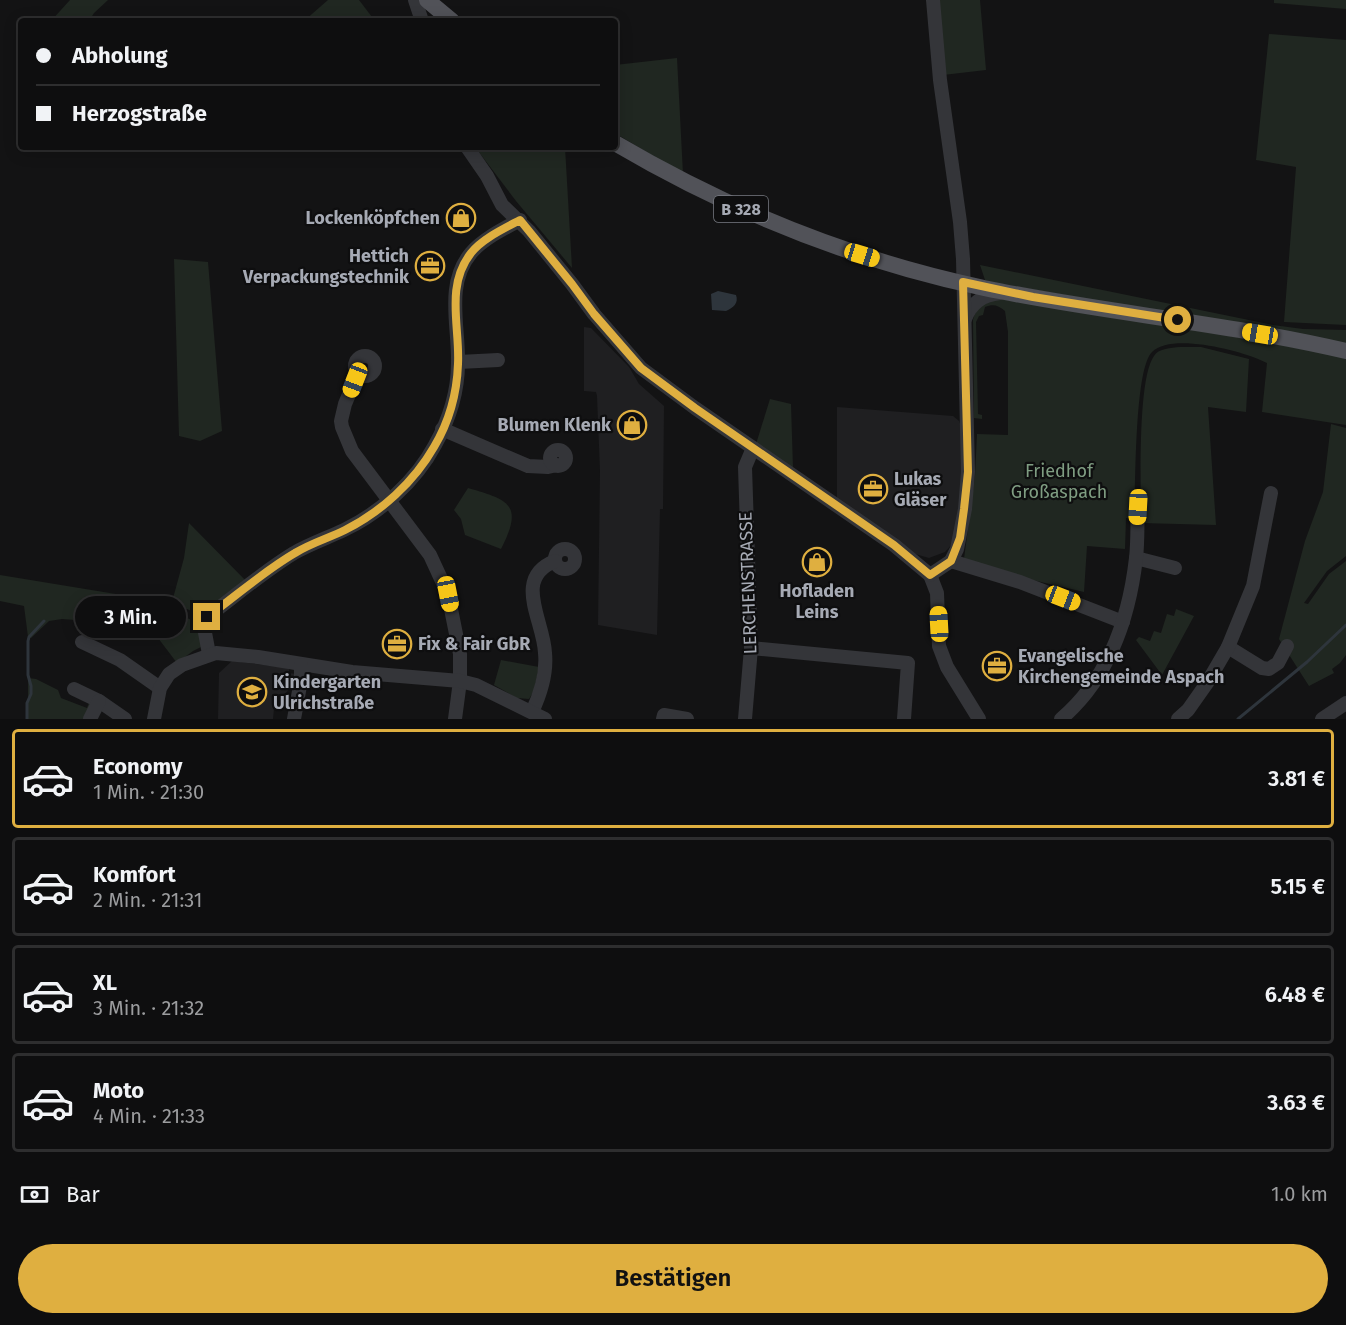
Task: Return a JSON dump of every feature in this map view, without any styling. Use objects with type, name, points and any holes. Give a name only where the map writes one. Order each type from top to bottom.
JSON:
[{"type":"main road","points":[[427,0],[448,18]]},
{"type":"main road","name":"B 328","points":[[618,145],[700,190],[778,226],[887,263],[1012,293],[1346,351]]},
{"type":"street","points":[[415,0],[421,18]]},
{"type":"street","points":[[930,575],[951,561],[960,538],[968,472],[960,222],[933,0]]},
{"type":"street","points":[[469,150],[487,176],[498,199],[520,220],[594,314],[641,368],[894,545],[930,575],[937,593],[939,646],[947,667],[979,719]]},
{"type":"street","points":[[209,654],[203,628],[203,622],[207,617],[296,552],[345,530],[372,514],[419,470],[435,445],[457,386],[459,362],[455,294],[462,267],[477,246],[520,220]]},
{"type":"street","points":[[964,324],[968,312],[978,299],[994,294],[1012,293]]},
{"type":"street","points":[[459,362],[498,360]]},
{"type":"street","points":[[358,373],[345,404],[342,427],[352,451],[430,555],[448,594],[460,654],[460,681],[455,719]]},
{"type":"street","points":[[442,429],[528,466],[557,465]]},
{"type":"street","name":"LERCHENSTRASSE","points":[[745,719],[751,648],[745,467],[753,448]]},
{"type":"street","points":[[1187,716],[1228,647],[1253,586],[1270,493]]},
{"type":"street","points":[[1060,719],[1074,708],[1100,676],[1115,646],[1123,622],[1136,558],[1138,507]]},
{"type":"street","points":[[1136,558],[1175,568]]},
{"type":"street","points":[[532,712],[540,696],[546,655],[532,596],[532,586],[539,572],[555,561]]},
{"type":"street","points":[[951,561],[1020,582],[1123,622]]},
{"type":"street","points":[[82,642],[120,660],[160,688]]},
{"type":"street","points":[[1228,647],[1262,668],[1269,669],[1278,663],[1287,646]]},
{"type":"street","points":[[751,648],[908,663],[904,719]]},
{"type":"street","points":[[154,719],[160,688],[169,674],[209,654],[223,652],[352,672],[460,681],[476,685],[545,719]]},
{"type":"street","points":[[294,719],[301,680],[301,664]]},
{"type":"street","points":[[74,689],[99,701],[125,719]]},
{"type":"street","points":[[90,719],[99,701]]},
{"type":"street","points":[[1322,719],[1346,704]]},
{"type":"street","points":[[663,719],[664,715],[687,719]]},
{"type":"shaded area","points":[[718,291],[736,295],[737,300],[733,307],[726,311],[712,310],[711,294]]},
{"type":"shaded area","points":[[584,327],[591,328],[629,367],[639,384],[664,406],[663,509],[660,509],[657,635],[598,625],[600,471],[597,396],[596,392],[584,391]]},
{"type":"shaded area","points":[[837,407],[953,416],[959,421],[962,429],[961,514],[953,543],[945,552],[929,558],[915,554],[837,501]]},
{"type":"shaded area","name":"Kindergarten Ulrichstraße","points":[[232,661],[289,668],[289,673],[296,674],[295,683],[281,698],[275,698],[273,719],[218,719],[219,673]]},
{"type":"green space","points":[[70,0],[108,0],[91,18],[54,18]]},
{"type":"green space","points":[[328,0],[359,0],[373,18],[307,18]]},
{"type":"green space","points":[[937,0],[980,0],[986,70],[943,75]]},
{"type":"green space","points":[[1274,0],[1346,0],[1346,9],[1274,3]]},
{"type":"green space","points":[[1269,34],[1346,40],[1346,325],[1284,322],[1296,167],[1256,160]]},
{"type":"green space","points":[[677,58],[683,174],[618,135],[618,65]]},
{"type":"green space","points":[[477,150],[565,150],[572,268]]},
{"type":"green space","points":[[174,259],[208,262],[222,431],[200,441],[179,436]]},
{"type":"green space","points":[[980,265],[1273,325],[1303,329],[1346,330],[1346,344],[996,283],[985,280]]},
{"type":"green space","name":"Friedhof Großaspach","points":[[1003,299],[1160,323],[1346,357],[1346,425],[1262,412],[1267,363],[1258,359],[1235,351],[1204,345],[1188,343],[1161,346],[1152,352],[1146,363],[1142,381],[1137,431],[1134,519],[1126,518],[1125,549],[1087,546],[1084,592],[1024,578],[964,559],[975,476],[977,434],[1008,435],[1008,332],[1005,311],[995,306],[985,307],[983,315],[979,316],[976,322],[978,414],[982,415],[982,419],[974,418],[973,320],[977,311],[984,304]]},
{"type":"green space","points":[[1180,347],[1201,347],[1249,359],[1246,412],[1208,407],[1216,525],[1141,523],[1142,410],[1149,368],[1159,351]]},
{"type":"green space","points":[[770,399],[791,404],[793,469],[756,444]]},
{"type":"green space","points":[[1331,424],[1346,428],[1346,556],[1327,571],[1304,603],[1308,604],[1329,574],[1346,561],[1346,655],[1332,669],[1334,673],[1309,686],[1279,639],[1305,541],[1323,492]]},
{"type":"green space","points":[[468,488],[494,496],[508,506],[511,522],[501,549],[465,535],[461,519],[454,510]]},
{"type":"green space","points":[[189,523],[247,582],[202,616],[172,602],[184,558]]},
{"type":"green space","points":[[0,575],[134,597],[160,604],[199,624],[203,646],[177,663],[155,634],[126,620],[116,623],[62,619],[49,621],[31,638],[28,637],[24,606],[0,601]]},
{"type":"green space","points":[[1176,609],[1194,616],[1162,675],[1136,640],[1139,637],[1150,641],[1154,631],[1161,633],[1167,614],[1174,616]]},
{"type":"green space","points":[[501,660],[539,667],[534,691],[529,699],[517,698],[494,685]]},
{"type":"green space","points":[[28,678],[36,679],[58,690],[61,698],[87,708],[90,700],[92,706],[86,719],[28,719]]},
{"type":"waterway","points":[[27,719],[27,703],[31,694],[28,675],[28,641],[44,621]]},
{"type":"waterway","points":[[1238,719],[1307,662],[1346,625]]},
{"type":"place","name":"Lockenköpfchen","points":[[461,218]]},
{"type":"place","name":"Hettich Verpackungstechnik","points":[[430,266]]},
{"type":"place","name":"Blumen Klenk","points":[[632,425]]},
{"type":"place","name":"Lukas Gläser","points":[[873,489]]},
{"type":"place","name":"Hofladen Leins","points":[[817,562]]},
{"type":"place","name":"Fix & Fair GbR","points":[[397,644]]},
{"type":"place","name":"Evangelische Kirchengemeinde Aspach","points":[[997,666]]},
{"type":"place","name":"Kindergarten Ulrichstraße","points":[[252,692]]},
{"type":"route","points":[[207,617],[296,552],[345,530],[372,514],[419,470],[435,445],[451,408],[457,386],[459,362],[455,294],[462,267],[477,246],[520,220],[594,314],[641,368],[695,408],[894,545],[930,575],[951,561],[960,538],[964,509],[968,472],[963,282],[1033,297],[1178,320]]}]
